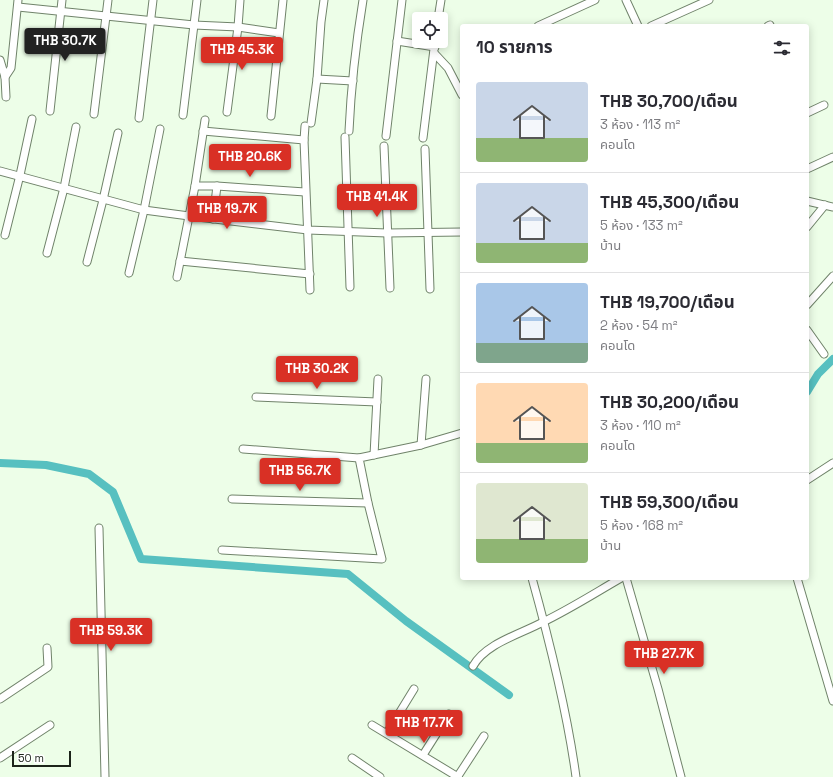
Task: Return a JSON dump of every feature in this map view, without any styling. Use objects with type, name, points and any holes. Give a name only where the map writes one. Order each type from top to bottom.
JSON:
[{"type":"street","points":[[50,111],[62,0]]},
{"type":"street","points":[[94,114],[108,0]]},
{"type":"street","points":[[139,118],[153,0]]},
{"type":"street","points":[[182,115],[196,0]]},
{"type":"street","points":[[227,112],[240,0]]},
{"type":"street","points":[[271,116],[283,0]]},
{"type":"street","points":[[310,290],[304,140],[317,79],[324,0]]},
{"type":"street","points":[[350,287],[347,134],[363,0]]},
{"type":"street","points":[[386,136],[402,0]]},
{"type":"street","points":[[439,12],[440,0]]},
{"type":"street","points":[[542,24],[595,0]]},
{"type":"street","points":[[626,0],[637,24]]},
{"type":"street","points":[[656,24],[710,0]]},
{"type":"street","points":[[6,77],[11,68],[18,3],[60,12],[106,15],[194,25],[238,27],[279,33]]},
{"type":"street","points":[[397,41],[412,43]]},
{"type":"street","points":[[423,138],[435,48]]},
{"type":"street","points":[[436,48],[460,91]]},
{"type":"street","points":[[0,60],[6,77],[6,97]]},
{"type":"street","points":[[317,79],[353,81]]},
{"type":"street","points":[[809,112],[824,105]]},
{"type":"street","points":[[5,235],[32,119]]},
{"type":"street","points":[[177,277],[195,186],[205,120]]},
{"type":"street","points":[[47,253],[64,188],[76,127]]},
{"type":"street","points":[[129,273],[144,210],[160,129]]},
{"type":"street","points":[[203,131],[304,140]]},
{"type":"street","points":[[87,262],[118,133]]},
{"type":"street","points":[[384,146],[390,288]]},
{"type":"street","points":[[425,149],[430,289]]},
{"type":"street","points":[[809,168],[833,157]]},
{"type":"street","points":[[0,170],[103,200],[144,210],[308,230],[387,233],[460,232]]},
{"type":"street","points":[[195,186],[305,192]]},
{"type":"street","points":[[213,219],[217,186]]},
{"type":"street","points":[[809,201],[833,207]]},
{"type":"street","points":[[809,225],[825,205]]},
{"type":"street","points":[[180,261],[310,274]]},
{"type":"street","points":[[809,302],[833,276]]},
{"type":"street","points":[[809,333],[824,354]]},
{"type":"street","points":[[374,455],[378,379]]},
{"type":"street","points":[[422,445],[426,379]]},
{"type":"street","points":[[256,397],[376,402]]},
{"type":"street","points":[[244,449],[359,458],[422,445],[460,434]]},
{"type":"street","points":[[222,550],[382,559],[368,503],[359,458]]},
{"type":"street","points":[[809,479],[833,463]]},
{"type":"street","points":[[232,499],[368,503]]},
{"type":"street","points":[[98,528],[105,777]]},
{"type":"street","points":[[533,580],[558,683],[576,777]]},
{"type":"street","points":[[473,666],[478,659],[493,646],[544,622],[618,580]]},
{"type":"street","points":[[627,580],[660,696],[681,777]]},
{"type":"street","points":[[798,580],[833,701]]},
{"type":"street","points":[[0,699],[48,667],[47,648]]},
{"type":"street","points":[[387,733],[414,689]]},
{"type":"street","points":[[423,755],[449,714]]},
{"type":"street","points":[[372,724],[458,777],[484,736]]},
{"type":"street","points":[[0,758],[50,725]]},
{"type":"street","points":[[352,758],[380,777]]},
{"type":"waterway","points":[[809,389],[818,374],[833,359]]},
{"type":"waterway","points":[[0,463],[46,465],[89,474],[113,492],[141,559],[348,574],[406,621],[509,695]]}]
